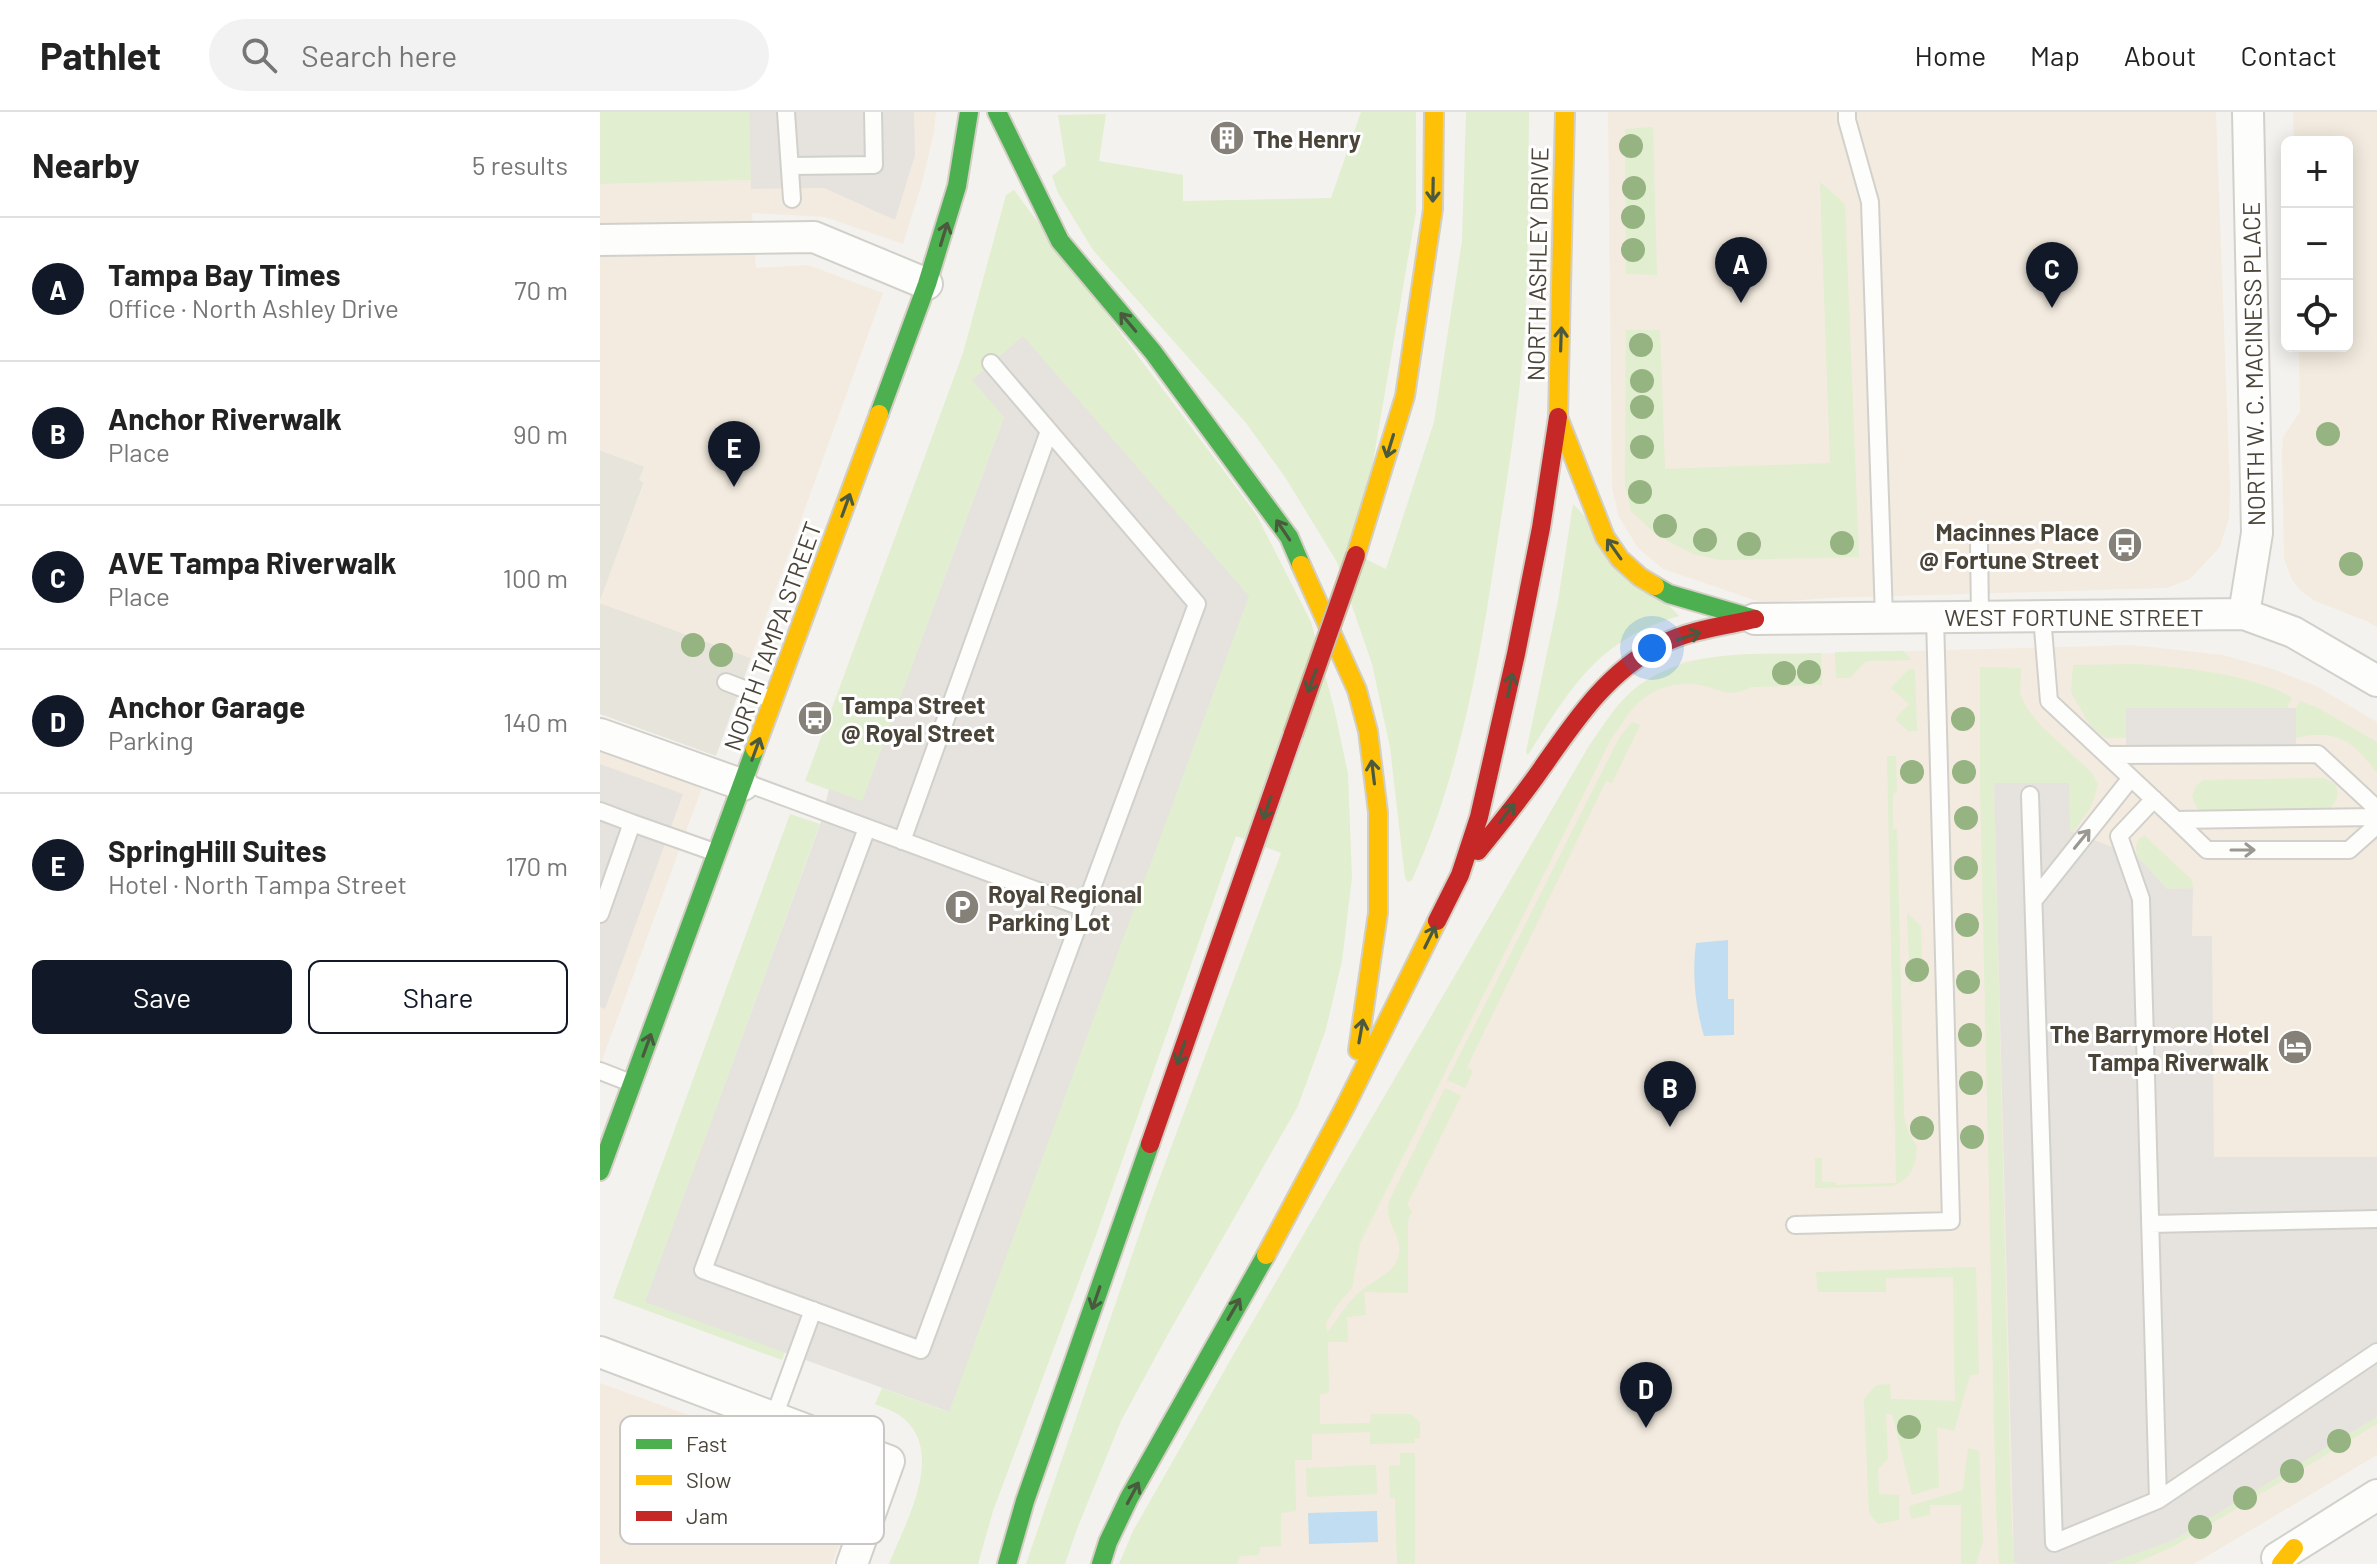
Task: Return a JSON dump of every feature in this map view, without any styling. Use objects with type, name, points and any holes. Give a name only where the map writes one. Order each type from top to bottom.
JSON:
[{"type":"main road","name":"NORTH TAMPA STREET","points":[[600,1171],[927,284],[957,186],[969,112]]},
{"type":"main road","points":[[997,112],[1060,241],[1153,352],[1289,537],[1357,690],[1368,731],[1378,812],[1378,913],[1361,1036],[1345,1107]]},
{"type":"main road","points":[[1007,1564],[1025,1501],[1356,555],[1405,396],[1433,209],[1434,112]]},
{"type":"main road","name":"NORTH ASHLEY DRIVE","points":[[1460,875],[1479,817],[1516,654],[1541,528],[1558,417],[1565,112]]},
{"type":"main road","points":[[1558,417],[1594,513],[1620,559],[1640,577],[1669,594],[1755,619]]},
{"type":"main road","points":[[1101,1564],[1129,1498],[1284,1223],[1460,875],[1599,690],[1628,664],[1662,644],[1755,619]]},
{"type":"street","name":"NORTH W. C. MACINESS PLACE","points":[[2244,614],[2257,533],[2248,112]]},
{"type":"street","points":[[600,240],[814,237],[927,284]]},
{"type":"street","name":"WEST FORTUNE STREET","points":[[1755,619],[2244,614],[2293,632],[2377,681]]},
{"type":"street","points":[[600,734],[743,784]]},
{"type":"street","points":[[600,1352],[771,1416]]},
{"type":"street","points":[[884,1459],[889,1461],[884,1475]]},
{"type":"street","points":[[2281,1559],[2377,1495]]},
{"type":"street","points":[[852,1564],[859,1544]]},
{"type":"lane","points":[[786,112],[792,199]]},
{"type":"lane","points":[[790,166],[874,165],[873,112]]},
{"type":"lane","points":[[1847,112],[1870,202],[1884,617]]},
{"type":"lane","points":[[867,828],[703,1270],[921,1350],[1197,604],[991,363]]},
{"type":"lane","points":[[902,841],[1049,431]]},
{"type":"lane","points":[[1979,543],[1980,616]]},
{"type":"lane","points":[[2042,616],[2049,701],[2207,850],[2349,850],[2377,825]]},
{"type":"lane","points":[[1795,1225],[1951,1221],[1935,617]]},
{"type":"lane","points":[[726,682],[774,700]]},
{"type":"lane","points":[[2107,755],[2318,754],[2377,809]]},
{"type":"lane","points":[[2034,900],[2131,778]]},
{"type":"lane","points":[[743,784],[1084,908]]},
{"type":"lane","points":[[2030,795],[2054,1543],[2158,1500],[2377,1352]]},
{"type":"lane","points":[[2154,799],[2119,836],[2141,899],[2158,1500]]},
{"type":"lane","points":[[600,811],[717,853]]},
{"type":"lane","points":[[2176,820],[2377,817]]},
{"type":"lane","points":[[600,914],[632,823]]},
{"type":"lane","points":[[600,1071],[633,1083]]},
{"type":"lane","points":[[2150,1224],[2377,1219]]},
{"type":"lane","points":[[774,1416],[813,1310]]},
{"type":"shaded area","points":[[749,112],[936,112],[922,183],[903,244],[825,217],[752,213],[756,268],[808,265],[883,293],[751,658],[600,603],[644,483],[639,480],[644,467],[600,450],[600,184],[750,180]]},
{"type":"shaded area","points":[[749,112],[914,112],[915,155],[895,220],[824,188],[751,189]]},
{"type":"shaded area","points":[[1608,112],[2216,112],[2230,488],[2229,518],[2220,547],[2190,579],[2167,588],[1828,598],[1763,603],[1663,569],[1638,548],[1619,517],[1612,488]]},
{"type":"shaded area","points":[[2293,112],[2377,112],[2377,627],[2315,601],[2300,590],[2292,580],[2284,558],[2283,437],[2300,412],[2299,352],[2353,352],[2353,136],[2294,136]]},
{"type":"shaded area","name":"Royal Regional Parking Lot","points":[[1023,336],[1249,596],[949,1412],[645,1302],[820,825],[829,789],[862,801],[1004,417],[972,380]]},
{"type":"shaded area","points":[[600,450],[644,466],[644,482],[600,601]]},
{"type":"shaded area","points":[[600,603],[751,658],[716,756],[600,714]]},
{"type":"shaded area","points":[[2133,645],[2223,655],[2273,669],[2316,686],[2377,722],[2377,1455],[2194,1564],[1119,1564],[1231,1359],[1589,746],[1617,706],[1639,685],[1685,661],[1724,656]]},
{"type":"shaded area","points":[[2126,708],[2296,708],[2296,754],[2126,755]]},
{"type":"shaded area","points":[[600,749],[698,783],[702,788],[600,1066]]},
{"type":"shaded area","points":[[600,764],[683,794],[605,1009],[600,1007]]},
{"type":"shaded area","points":[[1994,783],[2069,783],[2070,831],[2137,856],[2167,889],[2193,888],[2192,936],[2212,936],[2214,1157],[2377,1157],[2377,1417],[2174,1540],[2107,1564],[2014,1562]]},
{"type":"shaded area","points":[[600,1383],[691,1416],[620,1416],[620,1544],[840,1544],[832,1564],[600,1564]]},
{"type":"green space","points":[[600,112],[749,112],[751,180],[600,184]]},
{"type":"green space","points":[[1361,112],[1416,112],[1416,212],[1357,555],[1386,569],[1434,422],[1462,241],[1466,112],[1529,112],[1523,354],[1488,604],[1454,765],[1428,842],[1412,880],[1408,882],[1405,878],[1390,747],[1372,664],[1337,562],[1285,477],[1246,423],[1093,250],[1058,193],[1052,176],[1066,165],[1058,115],[1106,114],[1099,161],[1183,175],[1183,201],[1331,198]]},
{"type":"green space","points":[[1653,127],[1657,275],[1626,274],[1625,129]]},
{"type":"green space","points":[[1820,182],[1845,204],[1859,557],[1721,560],[1693,554],[1651,530],[1631,511],[1625,485],[1626,330],[1660,330],[1665,469],[1830,463]]},
{"type":"green space","points":[[1014,190],[1256,514],[1311,622],[1348,774],[1352,877],[1342,961],[1326,1029],[1298,1106],[1121,1421],[1065,1564],[1026,1564],[1148,1209],[1281,853],[1236,836],[1095,1238],[993,1511],[978,1564],[889,1564],[918,1489],[922,1469],[921,1450],[915,1433],[903,1418],[875,1404],[882,1388],[948,1412],[1004,417],[862,802],[805,781],[963,353],[1006,195]]},
{"type":"green space","points":[[1573,504],[1679,616],[1627,638],[1589,669],[1558,708],[1528,755],[1526,752],[1558,601]]},
{"type":"green space","points":[[1904,651],[1911,660],[1866,661],[1850,678],[1836,678],[1835,652]]},
{"type":"green space","points":[[1821,653],[1822,685],[1751,687],[1730,693],[1694,684],[1669,686],[1642,699],[1611,739],[1360,1243],[1352,1288],[1326,1323],[1327,1333],[1354,1297],[1387,1273],[1396,1261],[1399,1247],[1390,1222],[1390,1199],[1445,1088],[1461,1096],[1407,1205],[1412,1211],[1408,1221],[1408,1293],[1364,1292],[1366,1315],[1347,1317],[1348,1342],[1328,1342],[1329,1393],[1320,1394],[1320,1424],[1370,1423],[1371,1414],[1411,1414],[1420,1423],[1420,1438],[1415,1438],[1415,1443],[1370,1444],[1370,1432],[1312,1434],[1312,1460],[1295,1460],[1296,1511],[1281,1513],[1281,1546],[1260,1547],[1259,1555],[1240,1556],[1237,1564],[1119,1564],[1133,1531],[1231,1359],[1589,746],[1612,712],[1641,684],[1683,664],[1728,655]]},
{"type":"green space","points":[[2135,664],[2238,677],[2292,698],[2287,708],[2126,708],[2126,738],[2105,738],[2091,727],[2071,692],[2073,665]]},
{"type":"green space","points":[[1980,667],[2021,668],[2020,694],[2027,708],[2040,725],[2092,773],[2098,785],[2091,807],[2073,832],[1994,784],[2011,1509],[2014,1562],[2020,1564],[1999,1564],[1996,1508]]},
{"type":"green space","points":[[1909,669],[1915,670],[1917,731],[1908,731],[1895,719],[1909,704],[1891,688]]},
{"type":"green space","points":[[2300,701],[2377,742],[2377,773],[2352,745],[2343,740],[2323,735],[2296,738],[2296,708]]},
{"type":"green space","points":[[1632,722],[1640,725],[1612,783],[1606,781],[1467,1067],[1473,1071],[1465,1088],[1447,1080],[1619,738]]},
{"type":"green space","points":[[1887,756],[1896,756],[1897,792],[1893,793],[1893,829],[1897,829],[1904,1116],[1917,1147],[1915,1162],[1910,1174],[1893,1186],[1815,1188],[1815,1158],[1822,1158],[1822,1182],[1836,1182],[1836,1185],[1896,1183]]},
{"type":"green space","points":[[2323,778],[2335,784],[2337,792],[2335,801],[2327,810],[2206,813],[2197,808],[2192,797],[2196,786],[2203,780]]},
{"type":"green space","points":[[790,814],[820,824],[646,1301],[785,1352],[782,1360],[613,1298]]},
{"type":"green space","points":[[2145,836],[2192,880],[2193,888],[2167,889],[2137,856],[2139,838]]},
{"type":"green space","points":[[1907,913],[1921,926],[1922,975],[1910,986]]},
{"type":"green space","points":[[1976,1267],[1979,1374],[1970,1375],[1954,1431],[1937,1427],[1939,1487],[1912,1495],[1892,1414],[1886,1414],[1888,1459],[1878,1469],[1879,1494],[1899,1495],[1899,1520],[1878,1524],[1869,1513],[1864,1399],[1876,1385],[1890,1384],[1891,1399],[1955,1401],[1953,1277],[1886,1278],[1886,1292],[1818,1292],[1816,1272]]},
{"type":"green space","points":[[2377,1417],[2377,1424],[2176,1545],[2134,1564],[2107,1564],[2174,1540]]},
{"type":"green space","points":[[1968,1448],[1979,1451],[1983,1541],[1976,1564],[1961,1564],[1961,1505],[1930,1505],[1930,1515],[1911,1519],[1909,1506],[1963,1490]]},
{"type":"green space","points":[[1400,1453],[1415,1453],[1415,1564],[1397,1564],[1395,1498],[1390,1498],[1389,1466],[1400,1465]]},
{"type":"green space","points":[[1376,1465],[1377,1494],[1307,1497],[1306,1468]]},
{"type":"water","points":[[1728,940],[1728,999],[1734,999],[1734,1035],[1704,1036],[1695,990],[1696,943]]},
{"type":"water","points":[[1377,1511],[1378,1542],[1309,1544],[1308,1513]]},
{"type":"traffic: fast","points":[[879,414],[927,284],[957,186],[969,112]]},
{"type":"traffic: fast","points":[[997,112],[1060,241],[1153,352],[1289,537],[1301,565]]},
{"type":"traffic: fast","points":[[1655,586],[1669,594],[1755,619]]},
{"type":"traffic: fast","points":[[600,1171],[755,749]]},
{"type":"traffic: fast","points":[[1007,1564],[1025,1501],[1150,1144]]},
{"type":"traffic: fast","points":[[1101,1564],[1129,1498],[1266,1255]]},
{"type":"traffic: slow","points":[[1356,555],[1405,396],[1433,209],[1434,112]]},
{"type":"traffic: slow","points":[[1565,112],[1558,417],[1605,537],[1620,559],[1655,586]]},
{"type":"traffic: slow","points":[[755,749],[879,414]]},
{"type":"traffic: slow","points":[[1301,565],[1357,690],[1368,731],[1378,812],[1378,913],[1358,1050]]},
{"type":"traffic: slow","points":[[1266,1255],[1345,1107],[1437,921]]},
{"type":"traffic: slow","points":[[2281,1564],[2294,1548]]},
{"type":"traffic: jam","points":[[1437,921],[1460,875],[1479,817],[1541,528],[1558,417]]},
{"type":"traffic: jam","points":[[1293,734],[1356,555]]},
{"type":"traffic: jam","points":[[1478,851],[1580,716],[1624,669],[1671,640],[1755,619]]},
{"type":"traffic: jam","points":[[1150,1144],[1293,734]]},
{"type":"place","name":"The Henry","points":[[1227,138]]},
{"type":"place","name":"Tampa Bay Times","points":[[1741,303]]},
{"type":"place","name":"AVE Tampa Riverwalk","points":[[2052,308]]},
{"type":"place","name":"SpringHill Suites","points":[[734,487]]},
{"type":"place","name":"Macinnes Place @ Fortune Street","points":[[2125,545]]},
{"type":"place","name":"Tampa Street @ Royal Street","points":[[815,718]]},
{"type":"place","name":"Royal Regional Parking Lot","points":[[962,907]]},
{"type":"place","name":"The Barrymore Hotel Tampa Riverwalk","points":[[2295,1047]]},
{"type":"place","name":"Anchor Riverwalk","points":[[1670,1127]]},
{"type":"place","name":"Anchor Garage","points":[[1646,1428]]}]
